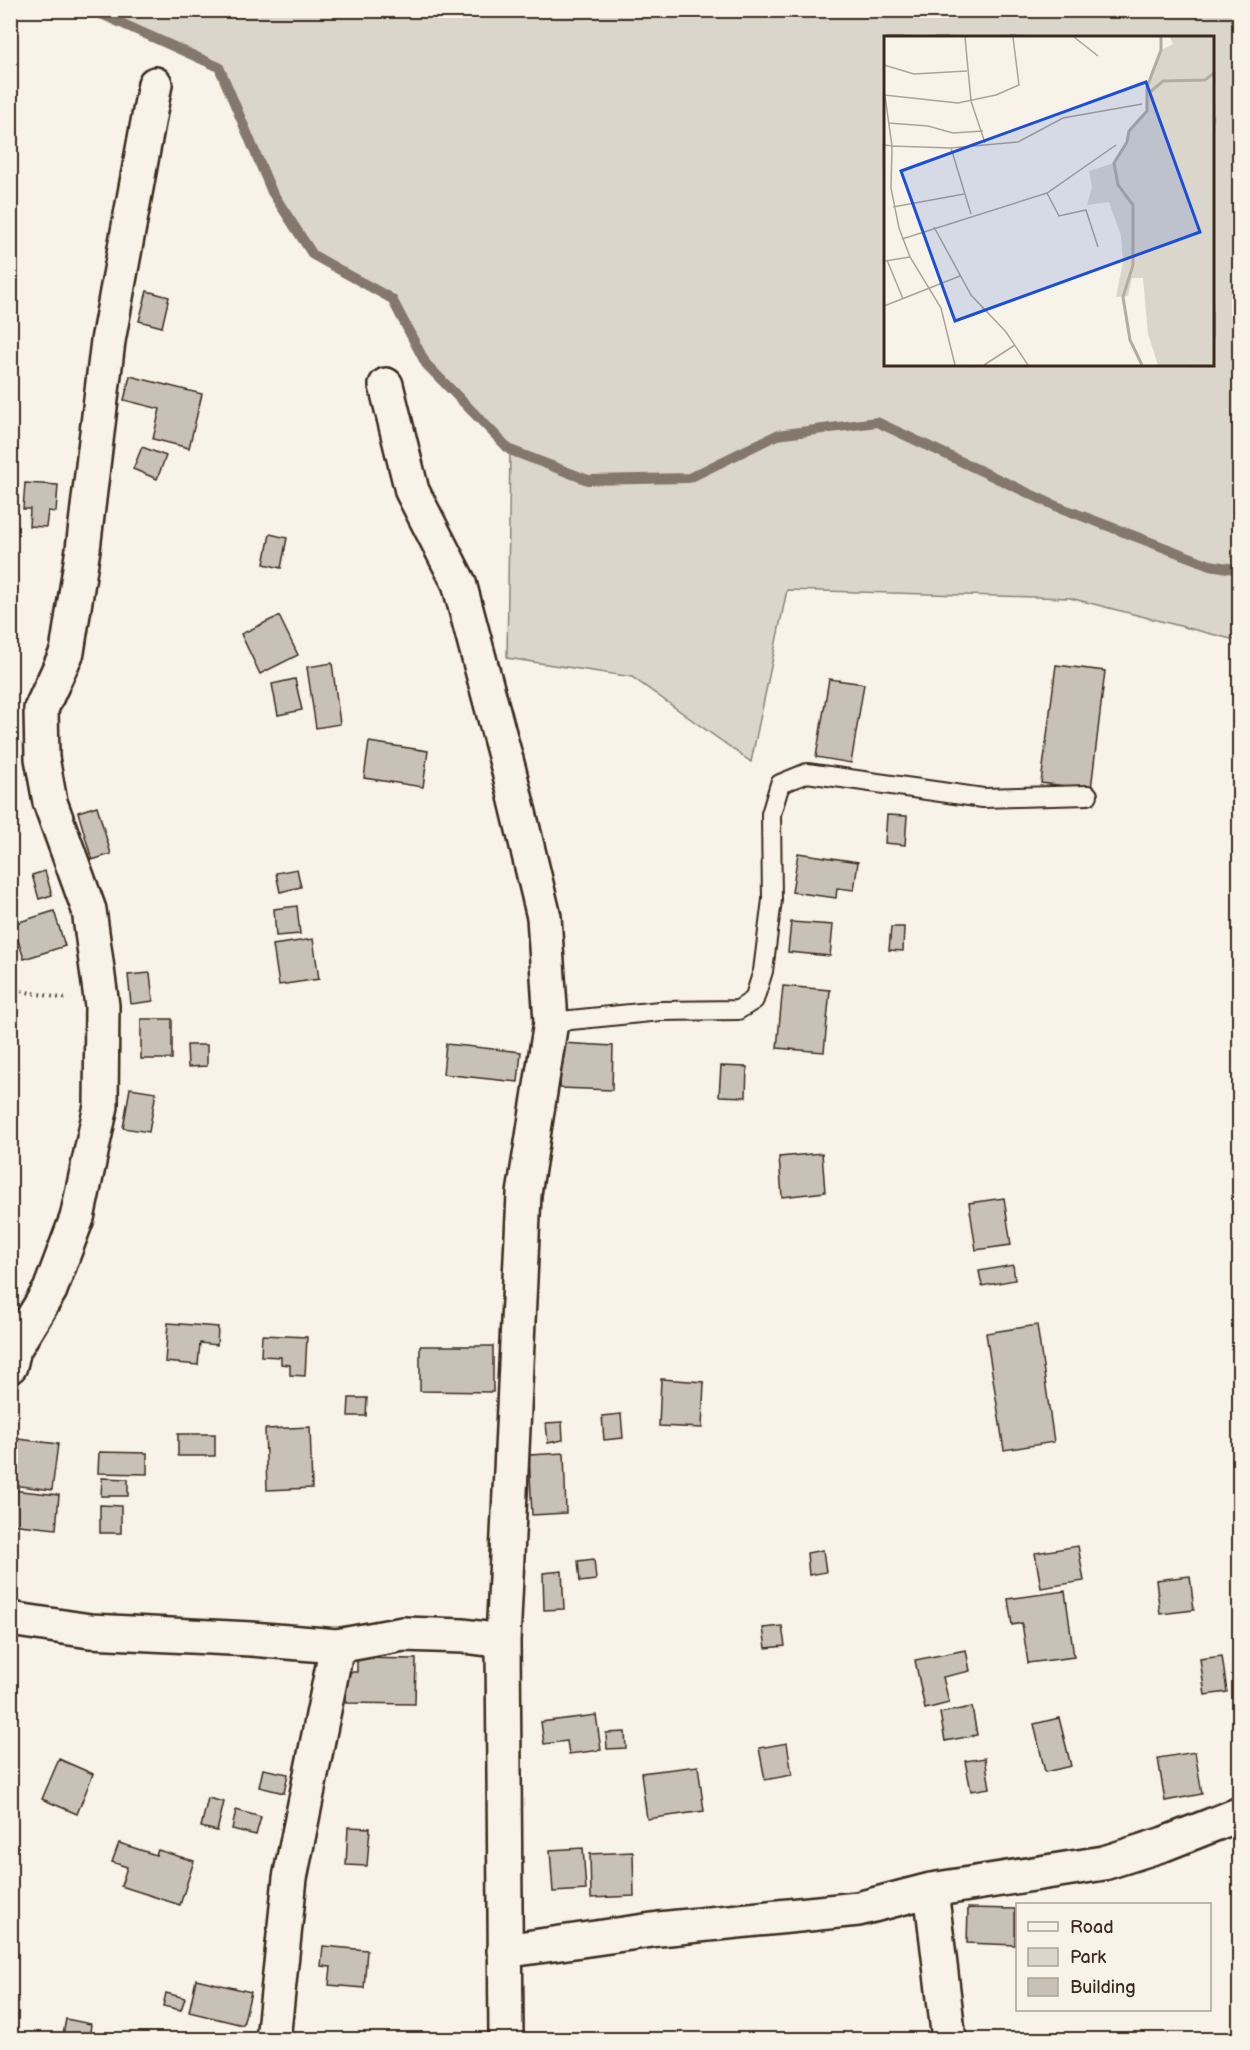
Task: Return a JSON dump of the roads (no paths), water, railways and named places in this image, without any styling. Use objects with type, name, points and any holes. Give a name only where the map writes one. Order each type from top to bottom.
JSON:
[{"type":"street","points":[[12,1354],[50,1290],[77,1218],[101,1106],[102,1006],[89,910],[50,802],[42,758],[40,709],[67,652],[83,549],[108,341],[155,84]]},
{"type":"street","points":[[386,385],[412,491],[459,583],[509,771],[544,917],[551,1022],[524,1194],[503,1641],[506,2040]]},
{"type":"street","points":[[10,1619],[90,1631],[337,1646],[403,1634],[464,1636],[503,1641]]},
{"type":"street","points":[[273,2040],[290,1878],[337,1646]]},
{"type":"street","points":[[504,1951],[659,1929],[858,1909],[931,1890],[1104,1863],[1164,1844],[1239,1814]]},
{"type":"street","points":[[931,1890],[949,2040]]},
{"type":"lane","points":[[551,1022],[660,1011],[738,1010],[754,1000],[763,971],[772,900],[771,814],[780,784],[807,773],[982,798],[1088,795]]},
{"type":"waterway","points":[[92,10],[219,67],[272,192],[313,255],[392,299],[426,364],[510,450],[588,480],[689,478],[777,435],[877,422],[1056,506],[1210,565],[1240,570]]}]
